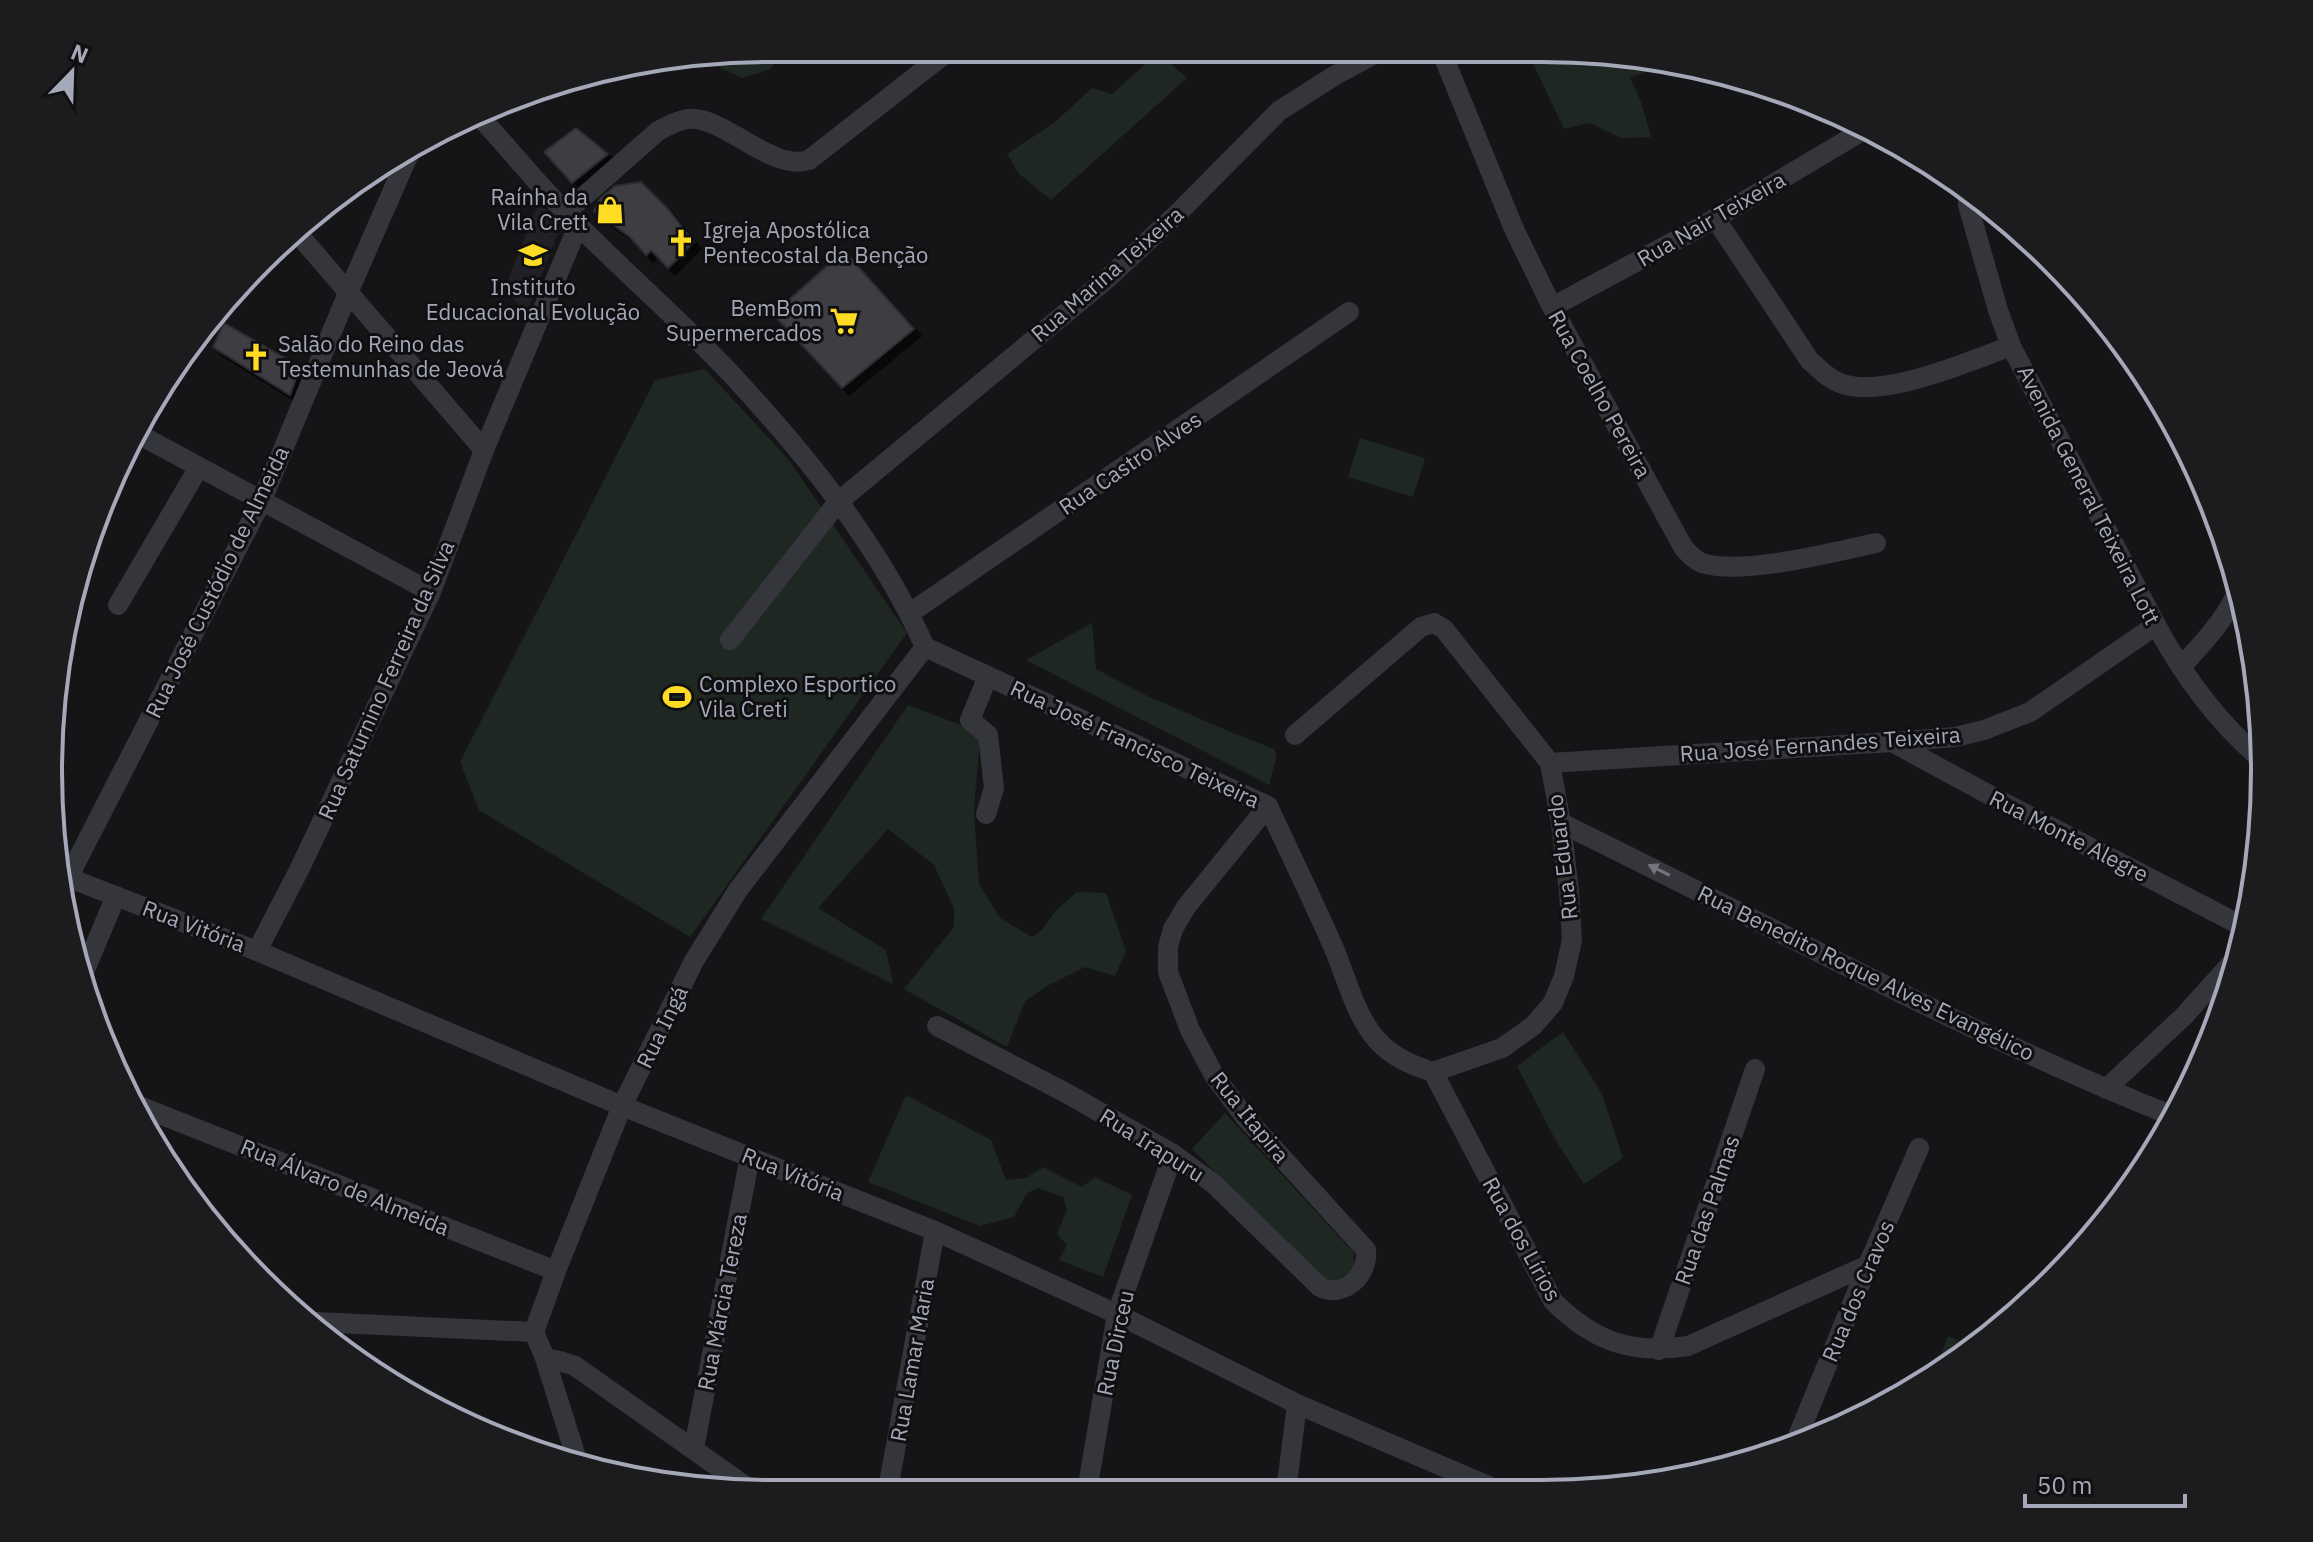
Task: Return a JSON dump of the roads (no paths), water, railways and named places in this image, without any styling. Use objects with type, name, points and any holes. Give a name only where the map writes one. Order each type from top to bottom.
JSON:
[{"type":"street","points":[[572,220],[658,131],[671,123],[689,118],[713,125],[783,160],[798,163],[809,160],[934,62]]},
{"type":"street","name":"Rua Marina Teixeira","points":[[730,640],[838,502],[1108,278],[1178,213],[1279,111],[1360,62]]},
{"type":"street","name":"Rua Coelho Pereira","points":[[1446,62],[1514,229],[1552,307],[1683,547],[1701,563],[1760,565],[1876,543]]},
{"type":"street","points":[[485,123],[572,220],[731,374],[794,444],[859,531],[910,613],[925,647]]},
{"type":"street","name":"Rua Nair Teixeira","points":[[1552,307],[1715,218],[1856,135]]},
{"type":"street","name":"Rua José Custódio de Almeida","points":[[69,867],[262,500],[404,164]]},
{"type":"street","name":"Avenida General Teixeira Lott","points":[[1972,208],[1998,310],[2011,346],[2156,625],[2181,667],[2220,721],[2250,749]]},
{"type":"street","points":[[1715,218],[1810,361],[1843,385],[1881,387],[1930,375],[2011,346]]},
{"type":"street","name":"Rua Saturnino Ferreira da Silva","points":[[257,951],[299,870],[431,592],[572,220]]},
{"type":"street","points":[[303,239],[484,450]]},
{"type":"street","name":"Rua Castro Alves","points":[[910,613],[1349,312]]},
{"type":"street","points":[[145,438],[431,592]]},
{"type":"street","points":[[118,605],[199,467]]},
{"type":"street","points":[[2181,667],[2217,629],[2231,607]]},
{"type":"street","name":"Rua Eduardo","points":[[1295,735],[1421,627],[1434,623],[1444,629],[1550,763],[1569,892],[1572,940],[1564,976],[1553,1003],[1533,1026],[1502,1048],[1433,1072]]},
{"type":"street","name":"Rua José Fernandes Teixeira","points":[[1550,763],[1955,737],[2008,723],[2030,712],[2156,625]]},
{"type":"street","name":"Rua José Francisco Teixeira","points":[[925,647],[1268,806],[1362,1019],[1375,1038],[1391,1053],[1409,1064],[1433,1072]]},
{"type":"street","name":"Rua Ingá","points":[[534,1332],[622,1106],[694,961],[730,902],[925,647]]},
{"type":"street","points":[[986,814],[994,788],[988,735],[970,720],[988,676]]},
{"type":"street","name":"Rua Monte Alegre","points":[[1892,742],[2234,922]]},
{"type":"street","name":"Rua Itapira","points":[[1268,806],[1186,907],[1173,929],[1168,947],[1168,972],[1190,1030],[1215,1077],[1245,1117],[1366,1250]]},
{"type":"street","name":"Rua Benedito Roque Alves Evangélico","points":[[1561,823],[1890,987],[2106,1089],[2163,1112]]},
{"type":"street","name":"Rua Vitória","points":[[71,879],[257,951],[622,1106],[935,1231],[1210,1358],[1297,1404],[1474,1480]]},
{"type":"street","points":[[88,962],[116,896]]},
{"type":"street","points":[[2106,1089],[2184,1016],[2221,975]]},
{"type":"street","name":"Rua Irapuru","points":[[937,1026],[1068,1094],[1173,1154],[1214,1184],[1320,1287],[1329,1292],[1341,1290],[1354,1282],[1364,1268],[1366,1250]]},
{"type":"street","name":"Rua das Palmas","points":[[1659,1350],[1755,1069]]},
{"type":"street","name":"Rua dos Lírios","points":[[1433,1072],[1553,1301],[1574,1322],[1598,1336],[1659,1350]]},
{"type":"street","name":"Rua Álvaro de Almeida","points":[[148,1110],[556,1271]]},
{"type":"street","name":"Rua dos Cravos","points":[[1800,1431],[1919,1148]]},
{"type":"street","name":"Rua Dirceu","points":[[1089,1480],[1117,1314],[1173,1154]]},
{"type":"street","name":"Rua Márcia Tereza","points":[[694,1448],[750,1156]]},
{"type":"street","name":"Rua Lamar Maria","points":[[890,1480],[935,1231]]},
{"type":"street","points":[[1659,1350],[1688,1346],[1868,1265]]},
{"type":"street","points":[[326,1322],[534,1332],[574,1452]]},
{"type":"street","points":[[545,1358],[575,1366],[735,1478]]},
{"type":"street","points":[[1288,1480],[1297,1404]]},
{"type":"place","name":"Raínha da Vila Crett","points":[[610,210]]},
{"type":"place","name":"Igreja Apostólica Pentecostal da Benção","points":[[681,243]]},
{"type":"place","name":"Instituto Educacional Evolução","points":[[533,255]]},
{"type":"place","name":"BemBom Supermercados","points":[[844,321]]},
{"type":"place","name":"Salão do Reino das Testemunhas de Jeová","points":[[256,357]]},
{"type":"place","name":"Complexo Esportico Vila Creti","points":[[677,697]]}]
